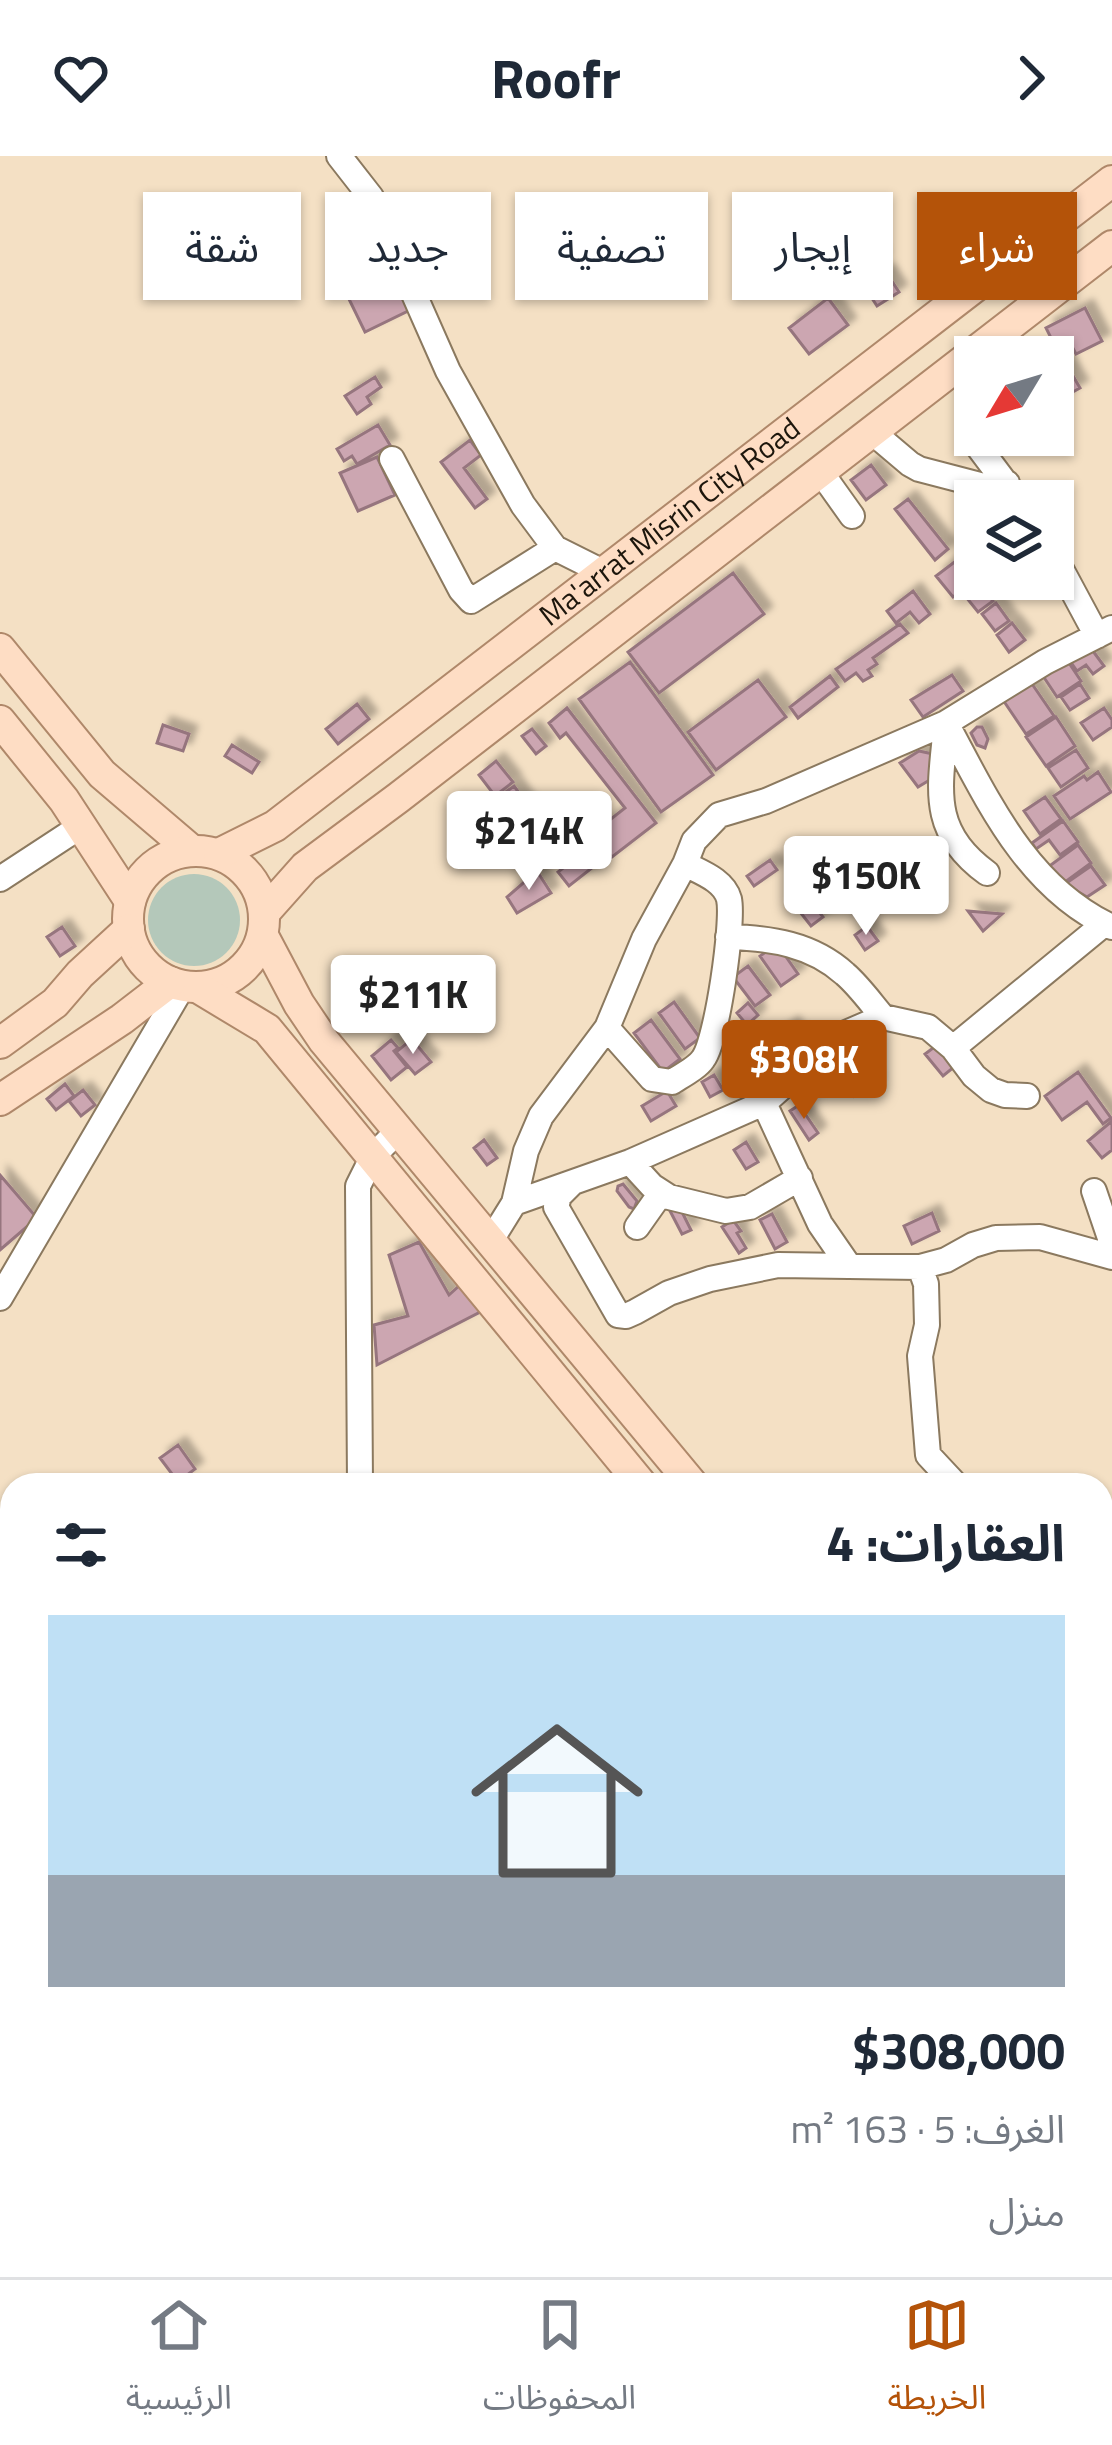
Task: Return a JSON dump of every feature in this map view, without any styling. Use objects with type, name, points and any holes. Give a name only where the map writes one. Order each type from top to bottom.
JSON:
[{"type":"main road","name":"Ma'arrat Misrin City Road","points":[[205,852],[275,826],[1112,181]]},
{"type":"main road","name":"Ma'arrat Misrin City Road","points":[[263,924],[305,867],[1112,247]]},
{"type":"main road","points":[[0,649],[102,774],[205,852],[236,863],[250,877],[260,894],[263,924],[299,1004],[324,1041],[683,1473]]},
{"type":"main road","points":[[0,721],[81,826],[130,915],[134,947],[144,963],[267,1029],[632,1473]]},
{"type":"main road","points":[[0,1043],[55,1003],[130,915],[139,882],[153,866],[171,855],[205,852]]},
{"type":"main road","points":[[0,1100],[184,984],[215,984],[236,974],[253,958],[263,924]]},
{"type":"street","points":[[340,156],[371,197],[448,371],[523,505],[555,548],[605,573]]},
{"type":"street","points":[[871,431],[919,469],[959,480]]},
{"type":"street","points":[[986,456],[1004,480]]},
{"type":"street","points":[[392,459],[471,601],[555,548]]},
{"type":"street","points":[[820,471],[852,516]]},
{"type":"street","points":[[491,1240],[514,1203],[526,1151],[541,1116],[607,1028],[644,939],[694,841],[718,815],[766,801],[946,723],[1045,662],[1105,632],[1074,586]]},
{"type":"street","points":[[946,723],[940,794],[943,818],[957,845],[987,873]]},
{"type":"street","points":[[946,723],[1003,827],[1046,882],[1074,907],[1108,926],[952,1048]]},
{"type":"street","points":[[0,880],[81,826]]},
{"type":"street","points":[[607,1028],[652,1079],[672,1082],[703,1060],[715,1027],[729,899],[713,879],[685,864]]},
{"type":"street","points":[[728,938],[787,942],[815,954],[844,972],[883,1017]]},
{"type":"street","points":[[0,1298],[184,984]]},
{"type":"street","points":[[514,1203],[630,1162],[764,1103],[839,1036],[883,1017],[928,1027],[991,1090],[1027,1096]]},
{"type":"street","points":[[764,1103],[820,1224],[849,1266]]},
{"type":"street","points":[[360,1473],[357,1198],[373,1156],[398,1132]]},
{"type":"street","points":[[630,1162],[662,1193],[715,1209],[750,1207],[800,1178]]},
{"type":"street","points":[[572,1184],[556,1207],[618,1315],[626,1316],[669,1293],[710,1280],[778,1265],[920,1267],[996,1238],[1040,1237],[1112,1257]]},
{"type":"street","points":[[1094,1192],[1112,1244]]},
{"type":"street","points":[[637,1227],[662,1193]]},
{"type":"street","points":[[920,1267],[926,1284],[927,1324],[920,1356],[928,1455],[945,1473]]},
{"type":"green space","points":[[194,874],[212,877],[227,887],[237,902],[237,938],[227,953],[212,963],[194,966],[176,963],[161,953],[151,938],[148,920],[151,902],[161,887],[176,877]]},
{"type":"building","points":[[349,300],[405,300],[410,310],[365,332]]},
{"type":"building","points":[[825,300],[848,325],[809,354],[789,328]]},
{"type":"building","points":[[1085,308],[1102,341],[1076,354],[1074,336],[1050,336],[1046,328]]},
{"type":"building","points":[[375,377],[381,387],[367,397],[371,404],[357,414],[345,396]]},
{"type":"building","points":[[378,425],[390,445],[357,464],[352,456],[344,461],[337,449]]},
{"type":"building","points":[[470,440],[481,455],[464,468],[487,499],[475,508],[441,462]]},
{"type":"building","points":[[377,457],[395,495],[358,511],[340,473]]},
{"type":"building","points":[[871,465],[886,485],[866,500],[851,480]]},
{"type":"building","points":[[908,499],[948,549],[935,560],[895,509]]},
{"type":"building","points":[[954,562],[954,596],[953,597],[936,576]]},
{"type":"building","points":[[733,573],[764,614],[659,693],[628,652]]},
{"type":"building","points":[[913,591],[930,614],[919,623],[910,612],[896,623],[887,611]]},
{"type":"building","points":[[968,600],[993,601],[978,612]]},
{"type":"building","points":[[996,603],[1009,621],[995,631],[982,614]]},
{"type":"building","points":[[1012,623],[1025,640],[1009,652],[997,635]]},
{"type":"building","points":[[900,624],[908,633],[873,658],[877,664],[868,670],[872,676],[863,681],[856,673],[845,681],[836,669]]},
{"type":"building","points":[[1090,647],[1104,666],[1093,674],[1086,665],[1077,671],[1070,661]]},
{"type":"building","points":[[1067,660],[1081,681],[1057,697],[1043,676]]},
{"type":"building","points":[[630,662],[713,775],[661,812],[579,699]]},
{"type":"building","points":[[952,675],[963,691],[923,717],[911,700]]},
{"type":"building","points":[[830,676],[838,687],[798,718],[790,707]]},
{"type":"building","points":[[758,680],[786,717],[716,770],[688,732]]},
{"type":"building","points":[[1030,681],[1054,716],[1026,734],[1003,700]]},
{"type":"building","points":[[1080,684],[1089,698],[1070,710],[1061,697]]},
{"type":"building","points":[[357,704],[369,719],[338,744],[326,729]]},
{"type":"building","points":[[567,708],[656,823],[612,857],[593,833],[625,808],[566,733],[560,738],[549,723]]},
{"type":"building","points":[[1104,708],[1112,727],[1093,740],[1081,723]]},
{"type":"building","points":[[1056,717],[1075,746],[1046,766],[1026,737]]},
{"type":"building","points":[[163,725],[189,734],[183,751],[157,743]]},
{"type":"building","points":[[982,727],[988,739],[985,748],[977,745],[971,733]]},
{"type":"building","points":[[532,729],[546,746],[536,754],[522,736]]},
{"type":"building","points":[[232,745],[259,762],[252,773],[225,756]]},
{"type":"building","points":[[1076,750],[1088,768],[1061,787],[1048,768]]},
{"type":"building","points":[[919,751],[933,754],[933,778],[918,787],[900,763]]},
{"type":"building","points":[[496,761],[513,782],[495,796],[479,775]]},
{"type":"building","points":[[1098,772],[1111,792],[1070,819],[1054,796]]},
{"type":"building","points":[[514,786],[530,808],[500,829],[484,808]]},
{"type":"building","points":[[1045,797],[1061,819],[1040,834],[1024,811]]},
{"type":"building","points":[[1063,821],[1078,842],[1060,855],[1049,840],[1036,849],[1032,843]]},
{"type":"building","points":[[543,822],[559,845],[543,857],[526,834]]},
{"type":"building","points":[[1078,845],[1091,863],[1061,885],[1048,867]]},
{"type":"building","points":[[591,846],[602,860],[569,886],[558,872]]},
{"type":"building","points":[[770,860],[777,870],[754,886],[747,876]]},
{"type":"building","points":[[1091,866],[1105,885],[1087,897],[1065,884]]},
{"type":"building","points":[[537,871],[551,893],[517,913],[507,897]]},
{"type":"building","points":[[792,885],[805,893],[823,917],[811,926],[793,903]]},
{"type":"building","points":[[968,911],[1002,914],[983,931]]},
{"type":"building","points":[[867,926],[878,941],[865,950],[855,935]]},
{"type":"building","points":[[62,927],[75,946],[60,956],[47,937]]},
{"type":"building","points":[[777,944],[798,974],[781,986],[760,956]]},
{"type":"building","points":[[748,966],[770,995],[755,1006],[733,977]]},
{"type":"building","points":[[674,1002],[700,1038],[685,1049],[659,1013]]},
{"type":"building","points":[[748,1003],[758,1015],[747,1025],[737,1013]]},
{"type":"building","points":[[651,1020],[680,1059],[663,1072],[634,1033]]},
{"type":"building","points":[[791,1025],[807,1050],[795,1058],[779,1033]]},
{"type":"building","points":[[412,1039],[431,1062],[415,1074],[396,1052]]},
{"type":"building","points":[[391,1040],[407,1067],[391,1080],[372,1056]]},
{"type":"building","points":[[937,1045],[954,1067],[943,1076],[925,1054]]},
{"type":"building","points":[[867,1071],[874,1083],[854,1096],[847,1083]]},
{"type":"building","points":[[1078,1072],[1111,1118],[1103,1124],[1087,1102],[1062,1120],[1045,1096]]},
{"type":"building","points":[[714,1075],[723,1090],[710,1097],[702,1082]]},
{"type":"building","points":[[65,1084],[74,1096],[56,1110],[47,1099]]},
{"type":"building","points":[[83,1090],[95,1105],[81,1116],[69,1101]]},
{"type":"building","points":[[667,1091],[676,1106],[651,1121],[642,1106]]},
{"type":"building","points":[[799,1105],[818,1133],[809,1140],[790,1111]]},
{"type":"building","points":[[1112,1121],[1112,1150],[1102,1158],[1088,1141]]},
{"type":"building","points":[[484,1140],[497,1158],[487,1165],[474,1148]]},
{"type":"building","points":[[746,1142],[758,1162],[746,1169],[734,1150]]},
{"type":"building","points":[[0,1175],[37,1218],[0,1250]]},
{"type":"building","points":[[623,1184],[637,1201],[634,1209],[617,1191]]},
{"type":"building","points":[[677,1202],[691,1230],[682,1234],[668,1207]]},
{"type":"building","points":[[932,1213],[939,1231],[912,1244],[904,1226]]},
{"type":"building","points":[[772,1214],[787,1242],[775,1249],[760,1220]]},
{"type":"building","points":[[733,1220],[746,1248],[739,1253],[722,1227]]},
{"type":"building","points":[[419,1242],[449,1295],[460,1285],[484,1310],[377,1365],[374,1325],[408,1316],[389,1255]]},
{"type":"building","points":[[178,1445],[195,1469],[171,1473],[160,1458]]}]
